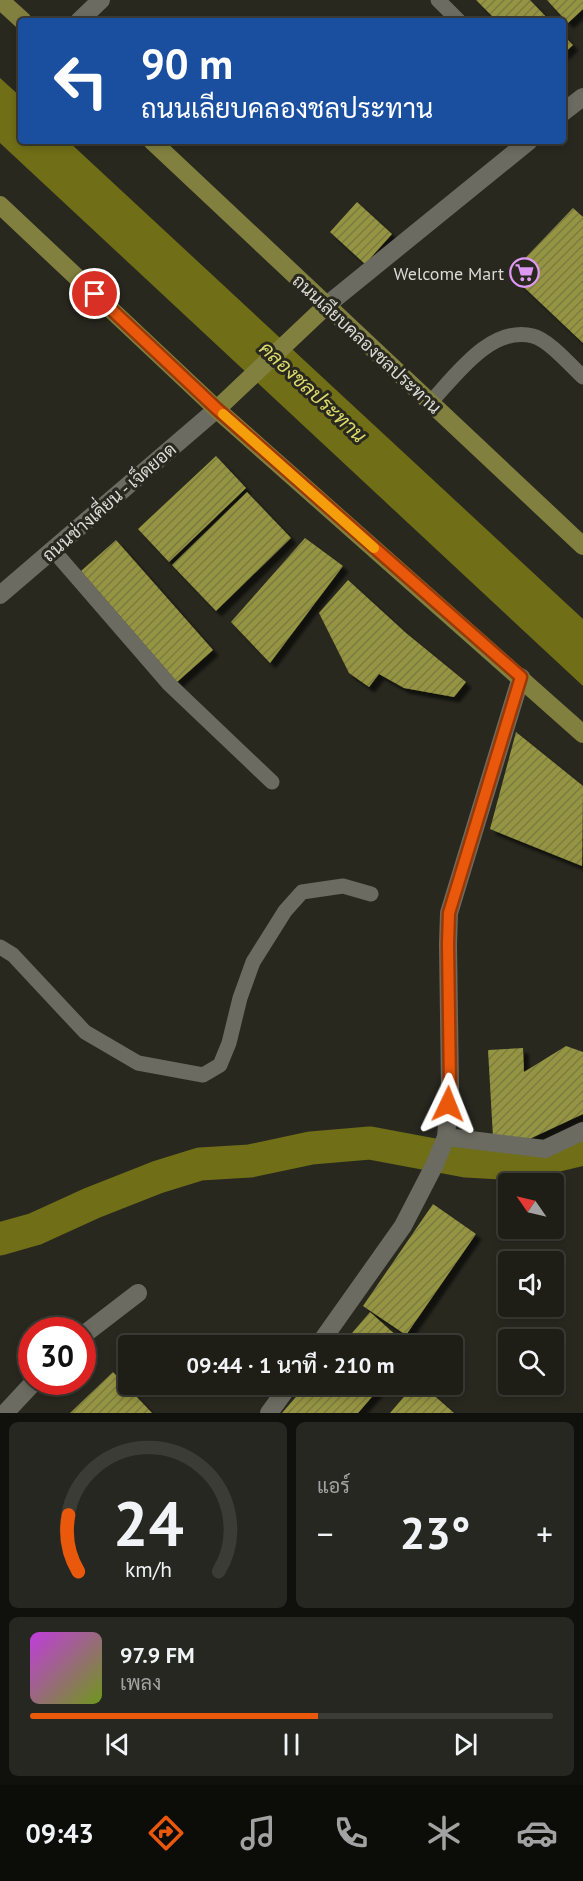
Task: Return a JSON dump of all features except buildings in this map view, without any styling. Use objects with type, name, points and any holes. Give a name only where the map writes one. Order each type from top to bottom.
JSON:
[{"type":"main road","points":[[0,0],[20,18]]},
{"type":"main road","name":"ถนนเลียบคลองชลประทาน","points":[[155,144],[583,546]]},
{"type":"main road","points":[[0,205],[217,409],[583,734]]},
{"type":"main road","points":[[217,409],[327,305]]},
{"type":"street","points":[[82,18],[101,0]]},
{"type":"street","points":[[566,110],[583,97]]},
{"type":"street","points":[[327,305],[524,144]]},
{"type":"street","name":"ถนนช่างเคี่ยน - เจ็ดยอด","points":[[0,595],[217,409]]},
{"type":"street","points":[[326,1335],[403,1226],[435,1164],[446,1137],[450,1088],[449,913],[521,677]]},
{"type":"street","points":[[446,1137],[545,1149],[583,1131]]},
{"type":"street","points":[[96,1325],[138,1293]]},
{"type":"street","points":[[5,1413],[22,1395]]},
{"type":"street","points":[[269,1413],[282,1395]]},
{"type":"lane","points":[[438,0],[456,18]]},
{"type":"lane","points":[[430,403],[474,357],[492,342],[509,335],[535,336],[555,349],[583,377]]},
{"type":"lane","points":[[53,550],[169,684],[272,782]]},
{"type":"lane","points":[[0,947],[14,955],[84,1032],[138,1063],[203,1075],[219,1065],[229,1043],[240,998],[253,962],[285,911],[302,892],[343,886],[371,894]]},
{"type":"water","name":"คลองชลประทาน","points":[[0,78],[18,94],[18,144],[71,144],[583,619],[583,686],[0,143]]},
{"type":"waterway","points":[[0,1239],[35,1229],[92,1203],[158,1177],[200,1164],[250,1161],[311,1148],[370,1143],[466,1161],[521,1164],[583,1149]]},
{"type":"slow traffic","points":[[223,414],[374,548]]},
{"type":"place","name":"Welcome Mart","points":[[525,273]]},
{"type":"route","points":[[95,294],[217,409],[521,677],[449,913],[450,1088],[448,1104]]}]
